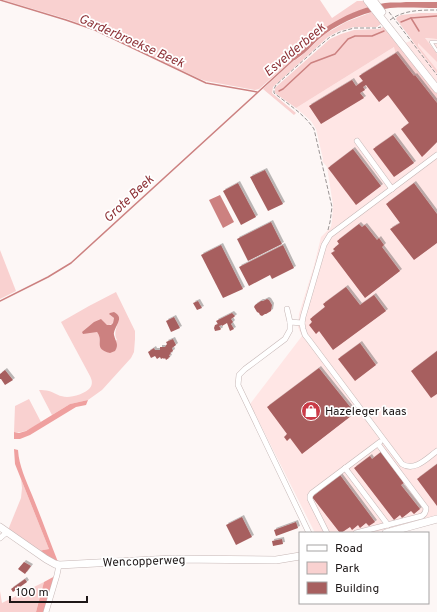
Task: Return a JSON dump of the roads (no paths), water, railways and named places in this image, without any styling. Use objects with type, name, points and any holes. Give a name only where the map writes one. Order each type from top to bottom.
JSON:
[{"type":"street","points":[[372,2],[384,14],[437,84]]},
{"type":"street","points":[[384,14],[385,24],[410,53],[437,89]]},
{"type":"street","points":[[357,141],[392,189]]},
{"type":"street","points":[[437,155],[333,232],[324,245],[306,304],[302,324],[305,335],[402,464],[409,467],[417,466],[437,451]]},
{"type":"street","points":[[286,310],[290,322],[290,330],[285,339],[245,369],[239,375],[238,385],[309,532]]},
{"type":"street","points":[[290,322],[302,324]]},
{"type":"street","points":[[326,532],[310,496],[384,439]]},
{"type":"street","points":[[360,532],[422,516],[426,511],[426,508],[378,444]]},
{"type":"street","points":[[345,468],[388,525]]},
{"type":"street","points":[[390,532],[437,519]]},
{"type":"street","points":[[0,527],[46,559],[59,565],[46,612]]},
{"type":"street","points":[[0,538],[7,532]]},
{"type":"street","name":"Wencopperweg","points":[[59,565],[172,560],[276,560],[299,556]]},
{"type":"lane","points":[[437,42],[431,42],[437,51]]},
{"type":"waterway","name":"Garderbroekse Beek","points":[[0,0],[95,30],[206,83],[257,92]]},
{"type":"waterway","points":[[401,22],[411,18],[437,16]]},
{"type":"waterway","points":[[411,18],[419,31]]},
{"type":"waterway","points":[[279,91],[311,63],[335,54],[348,39],[355,36],[372,36],[384,31]]},
{"type":"waterway","name":"Grote Beek","points":[[0,301],[48,277],[71,263],[292,61]]},
{"type":"place","name":"Hazeleger kaas","points":[[311,411]]},
{"type":"water label","name":"Esvelderbeek","points":[[294,49]]}]
